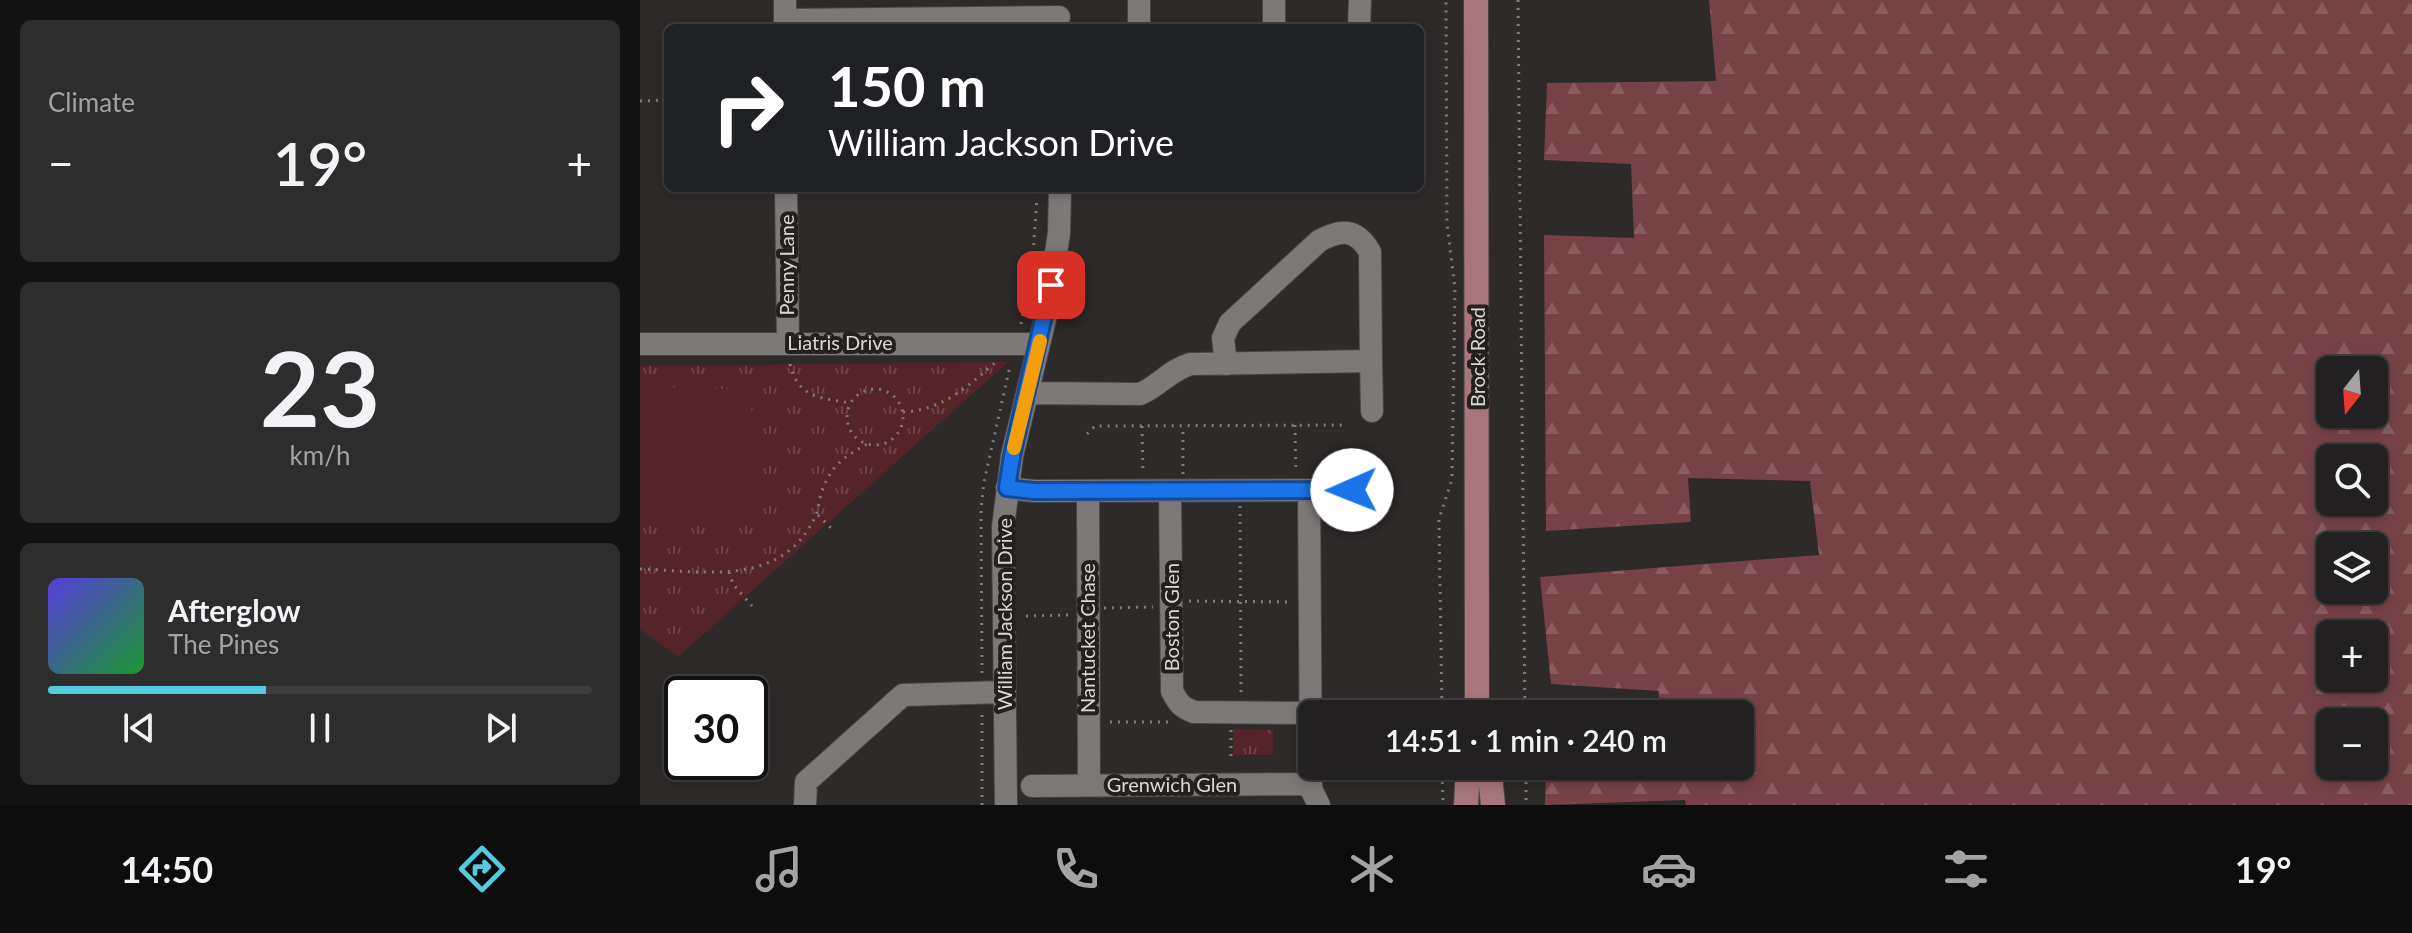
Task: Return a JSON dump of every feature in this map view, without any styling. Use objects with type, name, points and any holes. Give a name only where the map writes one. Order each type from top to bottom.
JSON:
[{"type":"main road","name":"Brock Road","points":[[1476,0],[1477,700]]},
{"type":"main road","points":[[1466,805],[1467,780]]},
{"type":"main road","points":[[1490,780],[1493,805]]},
{"type":"street","points":[[1139,0],[1139,24]]},
{"type":"street","points":[[1274,0],[1274,24]]},
{"type":"street","points":[[1359,24],[1360,0]]},
{"type":"street","points":[[785,16],[1059,15]]},
{"type":"street","name":"Penny Lane","points":[[786,192],[789,352]]},
{"type":"street","name":"William Jackson Drive","points":[[1006,805],[1003,527],[1007,488],[1039,344],[1059,233],[1060,192]]},
{"type":"street","points":[[1226,364],[1223,338],[1230,323],[1319,241],[1336,232],[1352,234],[1370,252],[1372,411]]},
{"type":"street","name":"Liatris Drive","points":[[640,344],[789,352],[1039,344]]},
{"type":"street","points":[[1028,393],[1140,394],[1155,388],[1178,368],[1191,364],[1371,361]]},
{"type":"street","points":[[1007,488],[1088,491],[1177,486],[1239,491],[1303,485],[1352,490]]},
{"type":"street","points":[[1303,485],[1310,602],[1310,700]]},
{"type":"street","name":"Boston Glen","points":[[1177,486],[1172,691],[1177,702],[1184,709],[1194,712],[1298,713]]},
{"type":"street","name":"Nantucket Chase","points":[[1088,491],[1089,785]]},
{"type":"street","points":[[805,805],[806,782],[903,695],[1005,692]]},
{"type":"street","name":"Grenwich Glen","points":[[1032,786],[1089,785],[1315,794]]},
{"type":"path","points":[[1442,700],[1439,519],[1452,479],[1455,288],[1447,224],[1446,0]]},
{"type":"path","points":[[1518,0],[1525,700]]},
{"type":"path","points":[[640,101],[664,100]]},
{"type":"path","points":[[1021,325],[1033,255],[1037,197]]},
{"type":"path","points":[[789,352],[797,383],[804,392],[851,403]]},
{"type":"path","points":[[903,412],[930,408],[955,397],[999,360]]},
{"type":"path","points":[[640,569],[729,572],[776,561],[802,538],[817,514],[821,494],[832,469],[841,459],[867,444],[886,443],[894,438],[903,422],[903,412],[900,403],[885,391],[875,389],[857,396],[851,403],[847,419],[849,427],[867,444]]},
{"type":"path","points":[[1295,425],[1303,485]]},
{"type":"path","points":[[1087,434],[1095,426],[1347,425]]},
{"type":"path","points":[[1142,426],[1143,482]]},
{"type":"path","points":[[1177,486],[1183,426]]},
{"type":"path","points":[[1239,491],[1241,703]]},
{"type":"path","points":[[817,514],[832,529]]},
{"type":"path","points":[[729,572],[733,584],[752,606]]},
{"type":"path","points":[[1181,601],[1310,602]]},
{"type":"path","points":[[1097,608],[1163,607]]},
{"type":"path","points":[[1026,616],[1079,615]]},
{"type":"path","points":[[1230,722],[1231,762]]},
{"type":"path","points":[[1442,780],[1443,805]]},
{"type":"path","points":[[1526,780],[1526,805]]},
{"type":"green space","points":[[1709,0],[2412,0],[2412,805],[1686,805],[1685,800],[1545,805],[1546,780],[1754,780],[1754,700],[1659,700],[1659,691],[1551,684],[1540,577],[1819,555],[1810,481],[1688,478],[1691,522],[1546,531],[1544,235],[1634,238],[1631,164],[1544,160],[1547,83],[1716,81]]},
{"type":"green space","points":[[1008,362],[678,657],[640,629],[640,366]]},
{"type":"green space","points":[[640,386],[750,390],[759,523],[640,517]]},
{"type":"green space","points":[[1233,729],[1273,730],[1273,755],[1233,755]]},
{"type":"slow traffic","points":[[1014,448],[1040,341]]},
{"type":"route","points":[[1051,285],[1007,488],[1034,491],[1352,490]]}]
